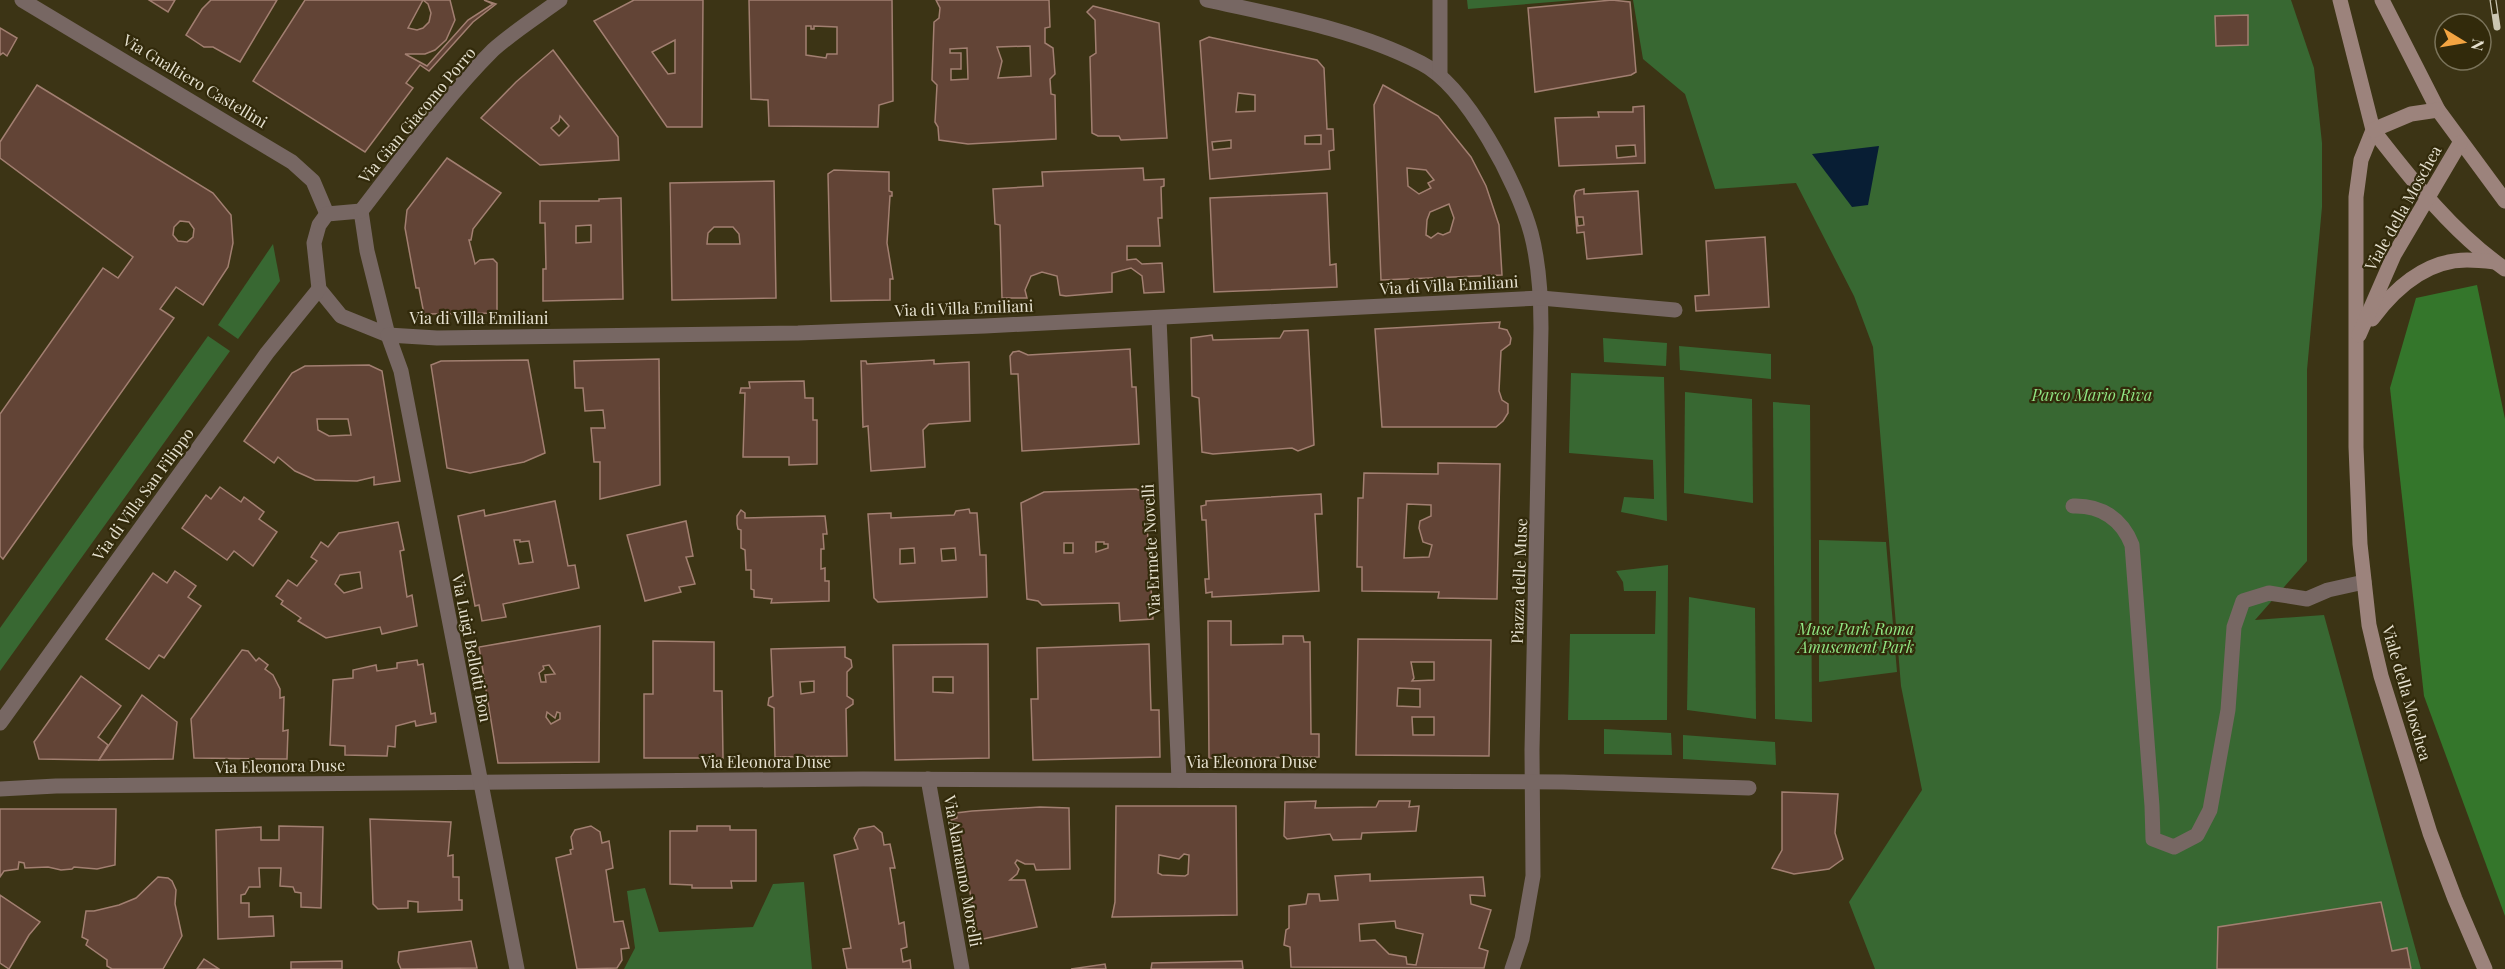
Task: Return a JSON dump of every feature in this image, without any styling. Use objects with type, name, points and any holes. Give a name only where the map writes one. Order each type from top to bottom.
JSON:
[{"type":"street","name":"Via Gualtiero Castellini","points":[[22,0],[292,162],[313,181],[327,214]]},
{"type":"street","name":"Via Gian Giacomo Porro","points":[[361,211],[449,98],[477,67],[495,49],[560,0]]},
{"type":"street","points":[[1207,0],[1318,25],[1402,55],[1423,64],[1440,75],[1467,107],[1516,189],[1532,235],[1541,298],[1675,310]]},
{"type":"street","points":[[1440,0],[1440,75]]},
{"type":"street","points":[[2340,0],[2373,129],[2429,199],[2453,224],[2500,265]]},
{"type":"street","name":"Viale della Moschea","points":[[2356,341],[2394,255],[2460,143],[2438,110],[2382,0]]},
{"type":"street","points":[[2373,129],[2411,114],[2438,110]]},
{"type":"street","name":"Viale della Moschea","points":[[2373,129],[2361,160],[2357,184],[2356,447],[2369,626],[2381,676],[2408,765],[2446,877],[2485,969]]},
{"type":"street","points":[[2460,143],[2505,201]]},
{"type":"street","points":[[319,289],[314,243],[319,225],[327,214],[361,211]]},
{"type":"street","name":"Via Luigi Bellotti Bon","points":[[361,211],[367,251],[388,335],[401,371],[517,969]]},
{"type":"street","points":[[2356,341],[2391,296],[2420,272],[2452,261],[2500,265]]},
{"type":"street","name":"Via di Villa Emiliani","points":[[319,289],[341,316],[388,335],[436,338],[798,333],[1159,318],[1541,298]]},
{"type":"street","name":"Via di Villa San Filippo","points":[[0,723],[267,353],[319,289]]},
{"type":"street","name":"Piazza delle Muse","points":[[1512,969],[1522,939],[1533,876],[1532,782],[1540,449],[1541,298]]},
{"type":"street","name":"Via Ermete Novelli","points":[[1159,318],[1179,780]]},
{"type":"street","points":[[2073,506],[2096,508],[2116,520],[2123,526],[2132,545],[2152,794],[2153,839],[2174,847],[2197,835],[2210,810],[2228,710],[2234,627],[2243,601],[2269,593],[2307,599],[2328,590],[2364,582]]},
{"type":"street","name":"Via Eleonora Duse","points":[[0,789],[56,786],[928,779],[1532,782]]},
{"type":"street","name":"Via Alamanno Morelli","points":[[928,779],[962,969]]},
{"type":"street","points":[[1532,782],[1749,788]]},
{"type":"green space","points":[[1467,0],[1576,0],[1468,9]]},
{"type":"green space","name":"Parco Mario Riva","points":[[1633,0],[2291,0],[2314,68],[2322,143],[2322,207],[2307,370],[2307,561],[2255,620],[2324,615],[2421,969],[1875,969],[1849,902],[1922,790],[1901,686],[1873,347],[1854,296],[1796,183],[1715,189],[1685,94],[1643,59]]},
{"type":"green space","points":[[273,244],[280,281],[238,339],[218,325]]},
{"type":"green space","points":[[2477,285],[2505,419],[2505,916],[2424,696],[2390,388],[2416,298]]},
{"type":"green space","points":[[208,336],[230,351],[0,671],[0,628]]},
{"type":"green space","points":[[1603,338],[1667,343],[1666,366],[1604,362]]},
{"type":"green space","points":[[1679,346],[1771,354],[1771,379],[1680,370]]},
{"type":"green space","points":[[1571,373],[1664,377],[1667,521],[1621,512],[1624,497],[1654,499],[1653,460],[1569,453]]},
{"type":"green space","points":[[1685,392],[1752,399],[1753,503],[1684,493]]},
{"type":"green space","points":[[1773,402],[1810,405],[1812,722],[1775,719]]},
{"type":"green space","name":"Muse Park Roma Amusement Park","points":[[1819,540],[1886,542],[1897,672],[1819,682]]},
{"type":"green space","points":[[1668,565],[1667,720],[1568,720],[1570,634],[1655,634],[1656,591],[1624,591],[1623,582],[1616,571]]},
{"type":"green space","points":[[1689,597],[1755,608],[1756,719],[1687,710]]},
{"type":"green space","points":[[1604,729],[1671,733],[1672,755],[1604,754]]},
{"type":"green space","points":[[1683,735],[1775,742],[1776,765],[1683,759]]},
{"type":"green space","points":[[804,882],[812,969],[624,969],[635,948],[627,891],[645,888],[659,932],[753,927],[773,884]]},
{"type":"water","points":[[1879,146],[1868,205],[1852,207],[1812,154]]},
{"type":"building","points":[[149,0],[175,0],[168,12]]},
{"type":"building","points":[[211,0],[277,0],[240,62],[213,47],[204,47],[186,35],[202,9]]},
{"type":"building","points":[[305,0],[423,0],[450,0],[455,20],[446,40],[435,50],[425,54],[405,54],[427,66],[468,20],[493,4],[484,0],[496,4],[473,22],[429,71],[420,65],[406,83],[413,88],[365,152],[253,81]],"holes":[[[423,0],[428,4],[431,13],[429,22],[417,30],[408,28]]]},
{"type":"building","points":[[634,0],[703,0],[702,127],[667,127],[594,21]],"holes":[[[675,40],[675,73],[668,74],[652,52]]]},
{"type":"building","points":[[749,0],[892,0],[893,101],[879,105],[878,127],[769,126],[768,100],[751,99]],"holes":[[[806,26],[811,26],[811,29],[814,29],[814,26],[837,27],[837,54],[827,54],[826,58],[806,55]]]},
{"type":"building","points":[[936,0],[1049,0],[1050,27],[1045,28],[1045,43],[1053,48],[1055,74],[1050,79],[1051,94],[1055,95],[1056,139],[968,144],[939,140],[938,127],[935,122],[937,85],[932,80],[934,22],[939,18],[940,8]],"holes":[[[1030,46],[1031,76],[998,78],[1002,61],[997,47]],[[967,48],[968,79],[951,80],[951,69],[961,69],[961,53],[950,53],[950,49]]]},
{"type":"building","points":[[1612,0],[1630,2],[1636,72],[1631,75],[1535,92],[1528,8]]},
{"type":"building","points":[[1093,6],[1159,23],[1167,138],[1121,140],[1119,136],[1098,136],[1092,133],[1090,57],[1096,53],[1095,20],[1087,12]]},
{"type":"building","points":[[2248,15],[2248,45],[2216,46],[2215,16]]},
{"type":"building","points":[[0,28],[17,38],[7,56],[3,53],[0,55]]},
{"type":"building","points":[[1209,37],[1317,60],[1324,68],[1327,129],[1333,129],[1334,150],[1329,151],[1330,169],[1210,179],[1200,41]],"holes":[[[1238,93],[1255,95],[1255,111],[1236,112]],[[1321,135],[1321,144],[1305,144],[1305,136]],[[1231,140],[1231,148],[1213,150],[1212,142]]]},
{"type":"building","points":[[553,50],[618,137],[619,160],[540,165],[481,118],[516,82]],"holes":[[[560,116],[569,126],[559,136],[551,128],[559,121]]]},
{"type":"building","points":[[37,85],[213,193],[231,215],[233,243],[228,267],[203,305],[176,287],[160,309],[174,318],[3,559],[0,556],[0,414],[103,268],[118,278],[133,257],[0,158],[0,142]],"holes":[[[180,221],[189,222],[194,229],[193,237],[187,242],[178,241],[173,235],[174,227]]]},
{"type":"building","points":[[1383,85],[1438,116],[1471,157],[1486,186],[1499,225],[1502,275],[1381,280],[1374,105]],"holes":[[[1407,168],[1426,170],[1434,180],[1428,183],[1431,188],[1419,194],[1408,186]],[[1449,204],[1454,218],[1450,232],[1443,235],[1438,233],[1431,238],[1426,235],[1430,212]]]},
{"type":"building","points":[[1644,106],[1645,163],[1559,166],[1555,118],[1599,117],[1598,112],[1633,112],[1633,107]],"holes":[[[1635,145],[1636,156],[1617,158],[1616,146]]]},
{"type":"building","points":[[447,158],[501,193],[473,229],[471,240],[469,240],[475,264],[480,260],[493,259],[497,263],[497,313],[424,314],[419,288],[416,288],[405,228],[407,210]]},
{"type":"building","points":[[1143,168],[1144,180],[1164,179],[1164,186],[1161,187],[1162,218],[1158,218],[1160,246],[1127,246],[1127,260],[1136,259],[1142,264],[1162,263],[1164,292],[1144,293],[1142,276],[1131,268],[1112,273],[1112,292],[1060,295],[1057,276],[1042,272],[1031,276],[1025,290],[1027,298],[1002,298],[1000,225],[995,224],[993,189],[1043,186],[1042,172]]},
{"type":"building","points":[[834,170],[889,172],[889,191],[892,192],[892,196],[890,196],[887,243],[893,279],[890,279],[890,300],[831,301],[828,174]]},
{"type":"building","points":[[774,181],[776,298],[672,300],[670,183]],"holes":[[[714,227],[733,227],[739,234],[740,244],[707,244],[708,233]]]},
{"type":"building","points":[[1584,189],[1584,194],[1638,191],[1642,254],[1587,259],[1584,232],[1577,233],[1574,196],[1576,191]],"holes":[[[1577,217],[1583,217],[1584,225],[1578,226]]]},
{"type":"building","points":[[1327,193],[1330,265],[1336,264],[1337,287],[1214,292],[1210,198]]},
{"type":"building","points":[[621,198],[623,299],[543,301],[543,269],[546,269],[545,223],[540,223],[540,201],[599,201],[599,199]],"holes":[[[591,225],[591,242],[576,243],[576,226]]]},
{"type":"building","points":[[1765,237],[1769,307],[1696,311],[1695,296],[1709,295],[1706,241]]},
{"type":"building","points":[[1500,322],[1499,328],[1507,330],[1511,338],[1510,344],[1501,351],[1499,391],[1502,400],[1508,404],[1508,413],[1503,421],[1496,427],[1382,427],[1375,329]]},
{"type":"building","points":[[1308,330],[1314,445],[1298,451],[1292,448],[1213,454],[1202,452],[1199,398],[1192,396],[1191,338],[1212,335],[1213,340],[1280,338],[1284,331]]},
{"type":"building","points":[[1130,349],[1132,387],[1136,387],[1139,444],[1022,451],[1018,374],[1011,374],[1010,356],[1013,352],[1019,351],[1028,355]]},
{"type":"building","points":[[659,359],[660,485],[600,499],[600,462],[594,462],[591,428],[605,428],[603,410],[585,411],[583,388],[575,388],[574,361]]},
{"type":"building","points":[[528,360],[545,453],[524,462],[470,473],[447,468],[431,365],[441,361]]},
{"type":"building","points":[[934,360],[934,364],[969,362],[970,421],[929,424],[923,430],[925,467],[871,471],[868,426],[863,427],[861,361],[866,361],[867,364]]},
{"type":"building","points":[[369,365],[382,371],[400,481],[374,485],[374,477],[357,481],[315,480],[295,471],[278,457],[274,463],[244,441],[292,373],[305,366]],"holes":[[[317,419],[348,419],[351,435],[329,436],[318,430]]]},
{"type":"building","points":[[804,381],[805,398],[813,398],[813,420],[817,420],[817,464],[789,465],[789,457],[743,457],[745,393],[740,393],[741,388],[750,388],[749,382]]},
{"type":"building","points":[[1438,463],[1500,464],[1497,599],[1438,598],[1439,592],[1362,591],[1362,567],[1357,567],[1358,498],[1363,498],[1364,473],[1438,474]],"holes":[[[1407,504],[1431,505],[1431,516],[1420,521],[1419,528],[1423,542],[1432,545],[1429,557],[1404,558]]]},
{"type":"building","points":[[220,487],[241,502],[244,497],[264,512],[259,519],[277,532],[253,566],[234,551],[227,560],[182,528],[206,495],[211,499]]},
{"type":"building","points":[[1136,489],[1143,492],[1153,619],[1120,621],[1119,603],[1042,605],[1038,601],[1027,599],[1021,503],[1044,492]],"holes":[[[1096,542],[1104,542],[1108,544],[1108,548],[1096,552]],[[1064,543],[1073,543],[1073,553],[1064,553]]]},
{"type":"building","points":[[1321,494],[1322,514],[1315,514],[1319,591],[1212,597],[1212,592],[1206,593],[1205,579],[1209,579],[1206,520],[1202,520],[1201,506],[1206,505],[1206,501]]},
{"type":"building","points":[[555,501],[568,566],[575,565],[579,588],[503,604],[506,617],[482,621],[479,605],[475,606],[458,516],[484,510],[485,516]],"holes":[[[514,540],[520,540],[520,542],[529,541],[533,562],[519,564]]]},
{"type":"building","points":[[969,509],[970,513],[977,513],[980,555],[986,555],[987,597],[878,602],[874,598],[868,514],[891,513],[891,518],[954,515],[956,511]],"holes":[[[914,548],[915,563],[900,564],[900,549]],[[955,548],[956,560],[942,561],[941,549]]]},
{"type":"building","points":[[741,510],[745,513],[745,518],[825,516],[827,534],[823,534],[824,549],[821,549],[821,569],[825,568],[825,581],[829,581],[829,601],[771,603],[772,599],[754,597],[754,590],[751,589],[751,570],[746,570],[745,550],[741,548],[741,530],[738,529],[737,524],[737,516]]},
{"type":"building","points":[[686,521],[693,556],[686,557],[695,584],[679,587],[681,592],[645,601],[627,535]]},
{"type":"building","points":[[398,522],[404,550],[400,551],[407,597],[412,595],[417,626],[382,634],[380,627],[326,638],[298,621],[301,618],[281,604],[283,601],[276,596],[288,580],[297,586],[317,561],[311,557],[321,542],[328,547],[339,533]],"holes":[[[360,572],[362,588],[344,593],[335,584],[340,575]]]},
{"type":"building","points":[[175,571],[196,586],[188,597],[201,606],[164,658],[159,655],[149,669],[106,639],[153,573],[167,583]]},
{"type":"building","points":[[1208,621],[1231,621],[1231,645],[1283,644],[1283,636],[1303,636],[1304,642],[1310,642],[1311,734],[1319,734],[1319,757],[1209,758]]},
{"type":"building","points":[[600,626],[599,762],[498,763],[479,647]],"holes":[[[549,665],[555,674],[545,675],[546,682],[541,682],[539,673],[544,669],[543,666]],[[547,712],[555,718],[557,712],[560,713],[560,719],[551,724],[546,717]]]},
{"type":"building","points":[[1358,639],[1491,640],[1489,756],[1356,755]],"holes":[[[1411,662],[1434,662],[1434,680],[1412,681],[1414,678]],[[1398,688],[1420,689],[1420,707],[1397,706]],[[1412,717],[1434,717],[1434,735],[1413,735]]]},
{"type":"building","points":[[653,641],[714,642],[714,691],[722,691],[723,758],[644,758],[644,694],[653,694]]},
{"type":"building","points":[[988,644],[989,758],[895,760],[893,645]],"holes":[[[933,677],[953,677],[953,693],[933,692]]]},
{"type":"building","points":[[1149,644],[1151,710],[1159,710],[1160,757],[1033,760],[1031,699],[1038,699],[1037,648]]},
{"type":"building","points":[[845,647],[845,657],[851,660],[852,667],[847,672],[847,696],[853,700],[853,704],[846,709],[847,756],[775,757],[774,708],[768,705],[769,698],[773,696],[771,649]],"holes":[[[814,681],[814,692],[801,694],[800,682]]]},
{"type":"building","points":[[242,650],[248,651],[256,661],[259,658],[268,665],[265,669],[273,675],[280,689],[280,698],[284,697],[283,731],[288,730],[287,759],[194,758],[191,719]]},
{"type":"building","points":[[417,660],[418,665],[423,664],[431,714],[435,713],[436,722],[416,726],[415,721],[396,726],[395,747],[388,746],[387,756],[345,755],[345,746],[330,745],[333,680],[353,678],[353,670],[376,665],[377,671],[397,668],[397,663]]},
{"type":"building","points":[[81,676],[121,706],[98,737],[108,745],[99,760],[39,759],[34,742]]},
{"type":"building","points":[[142,695],[177,722],[173,759],[99,760]]},
{"type":"building","points":[[1782,792],[1838,794],[1835,833],[1843,859],[1829,869],[1794,874],[1772,868],[1782,850]]},
{"type":"building","points":[[1316,801],[1315,808],[1376,807],[1379,801],[1410,801],[1409,807],[1419,806],[1416,831],[1362,833],[1361,839],[1333,840],[1330,834],[1287,839],[1284,836],[1285,802]]},
{"type":"building","points":[[1116,806],[1236,806],[1237,915],[1112,917],[1115,902]],"holes":[[[1184,854],[1189,855],[1188,874],[1185,876],[1158,873],[1159,855],[1179,859]]]},
{"type":"building","points":[[1040,807],[1069,808],[1070,869],[1036,870],[1034,864],[1025,864],[1017,860],[1015,863],[1019,869],[1010,880],[1025,880],[1037,927],[974,941],[969,916],[974,914],[960,838],[954,839],[951,820],[957,818],[956,813]]},
{"type":"building","points":[[0,809],[116,809],[115,865],[97,869],[74,867],[61,870],[48,867],[25,868],[24,863],[19,862],[18,869],[4,871],[0,877]]},
{"type":"building","points":[[370,819],[451,822],[448,856],[453,855],[453,877],[459,877],[459,900],[462,900],[462,910],[418,912],[418,902],[408,901],[408,908],[378,909],[373,904]]},
{"type":"building","points":[[279,826],[323,827],[321,908],[301,907],[301,893],[295,892],[293,887],[280,886],[281,868],[259,868],[260,887],[249,887],[245,894],[241,895],[241,903],[249,903],[249,917],[273,916],[274,936],[218,939],[216,830],[261,827],[261,840],[279,840]]},
{"type":"building","points":[[591,826],[600,832],[602,843],[609,841],[613,868],[606,870],[614,922],[623,921],[629,948],[621,949],[622,960],[617,968],[577,969],[556,858],[571,854],[570,850],[573,849],[571,837],[575,830]]},
{"type":"building","points":[[697,826],[730,826],[730,830],[756,830],[756,881],[731,881],[732,888],[692,888],[692,885],[670,884],[670,831],[697,831]]},
{"type":"building","points":[[874,826],[882,833],[884,845],[890,844],[895,868],[890,868],[899,924],[904,922],[907,947],[901,949],[903,962],[910,960],[911,969],[847,969],[843,949],[851,948],[834,855],[858,849],[854,838],[859,829]]},
{"type":"building","points":[[1370,874],[1370,881],[1483,877],[1485,896],[1470,895],[1471,904],[1491,910],[1479,948],[1488,951],[1484,968],[1291,967],[1290,947],[1284,945],[1286,930],[1289,928],[1289,906],[1306,904],[1308,894],[1319,894],[1320,901],[1338,900],[1335,876]],"holes":[[[1395,921],[1396,928],[1423,934],[1416,965],[1407,964],[1406,957],[1389,954],[1375,940],[1360,941],[1359,924]]]},
{"type":"building","points":[[158,877],[168,878],[176,890],[175,904],[182,936],[163,969],[112,969],[107,966],[107,960],[86,945],[88,940],[82,937],[86,911],[119,905],[136,898]]},
{"type":"building","points":[[0,895],[40,922],[29,935],[9,969],[0,963]]},
{"type":"building","points":[[2381,902],[2392,951],[2407,948],[2411,969],[2217,969],[2218,927]]},
{"type":"building","points":[[471,941],[477,968],[401,969],[398,962],[399,952]]},
{"type":"building","points":[[204,959],[219,969],[197,969]]},
{"type":"building","points":[[342,961],[342,969],[291,969],[291,962]]},
{"type":"building","points":[[1242,961],[1243,969],[1151,969],[1152,963]]},
{"type":"building","points":[[1105,964],[1106,969],[1071,969]]},
{"type":"railway","points":[[2493,0],[2497,27]]}]
